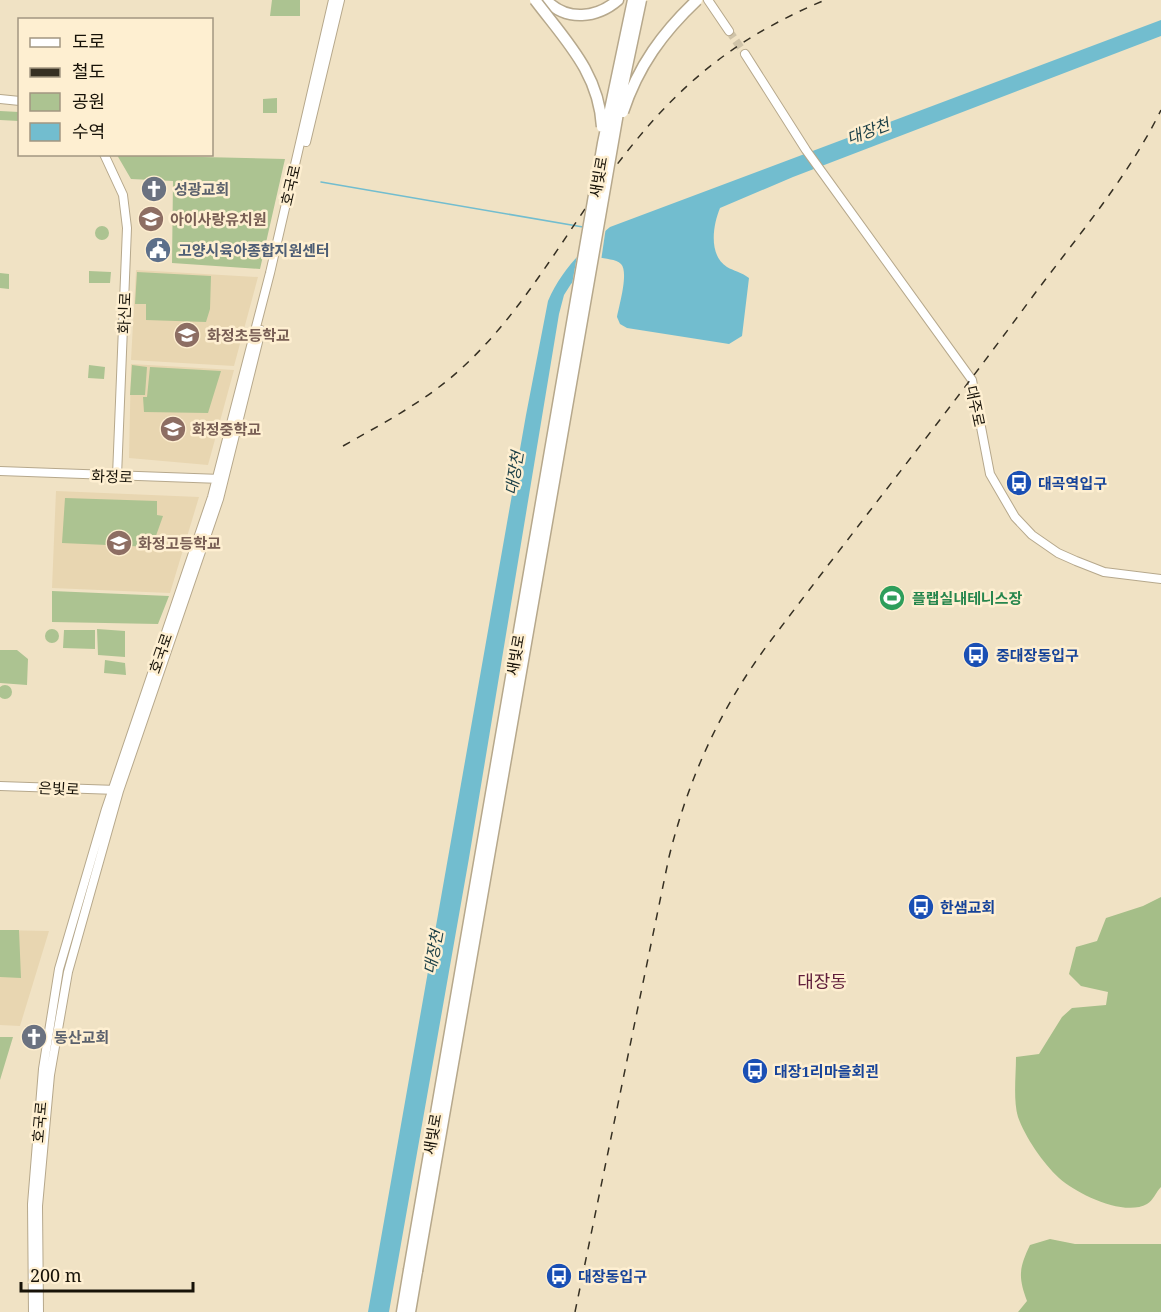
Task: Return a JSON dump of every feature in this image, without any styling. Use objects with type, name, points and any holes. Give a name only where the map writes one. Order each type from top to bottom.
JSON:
[{"type":"highway","points":[[535,0],[572,45],[592,79],[601,111],[603,143]]},
{"type":"highway","points":[[546,0],[566,12],[587,16],[602,11],[618,0]]},
{"type":"highway","name":"새빛로","points":[[410,1312],[413,1270],[603,143],[633,0]]},
{"type":"highway","name":"새빛로","points":[[402,1312],[413,1270],[626,69],[641,0]]},
{"type":"highway","points":[[615,138],[632,89],[653,48],[697,0]]},
{"type":"main road","name":"호국로","points":[[33,1312],[32,1204],[48,1036],[59,969],[220,479],[338,0]]},
{"type":"main road","name":"화정로","points":[[0,471],[220,479]]},
{"type":"main road","name":"호국로","points":[[39,1312],[38,1206],[50,1076],[58,1020],[68,972],[116,790]]},
{"type":"street","points":[[708,0],[729,31]]},
{"type":"street","name":"대주로","points":[[745,54],[820,172],[972,380],[990,474],[1016,518],[1041,541],[1076,561],[1104,572],[1161,579]]},
{"type":"street","points":[[0,99],[18,101]]},
{"type":"street","name":"화신로","points":[[105,156],[123,195],[127,228],[117,476]]},
{"type":"street","name":"은빛로","points":[[0,786],[116,790]]},
{"type":"shaded area","name":"화정초등학교","points":[[136,270],[258,277],[234,366],[131,360]]},
{"type":"shaded area","name":"화정중학교","points":[[131,364],[234,370],[208,465],[129,458]]},
{"type":"shaded area","name":"화정고등학교","points":[[56,491],[199,497],[170,593],[52,588]]},
{"type":"shaded area","points":[[0,930],[49,931],[20,1026],[0,1025]]},
{"type":"green space","points":[[272,0],[300,0],[300,16],[270,16]]},
{"type":"green space","points":[[277,98],[277,113],[263,113],[263,99]]},
{"type":"green space","points":[[0,111],[18,112],[18,121],[0,120]]},
{"type":"green space","points":[[118,156],[285,159],[260,269],[172,263],[173,181],[131,179]]},
{"type":"green space","points":[[102,226],[107,228],[109,233],[107,238],[102,240],[97,238],[95,233],[97,228]]},
{"type":"green space","points":[[89,271],[111,272],[110,283],[89,283]]},
{"type":"green space","points":[[137,272],[211,276],[210,309],[206,322],[146,320],[146,304],[135,304]]},
{"type":"green space","points":[[0,273],[9,274],[9,289],[0,288]]},
{"type":"green space","points":[[89,365],[105,367],[104,379],[88,378]]},
{"type":"green space","points":[[132,365],[147,367],[145,395],[130,395]]},
{"type":"green space","points":[[150,367],[221,371],[208,413],[144,412],[143,397],[147,397]]},
{"type":"green space","points":[[65,498],[157,501],[157,515],[163,516],[152,547],[62,543]]},
{"type":"green space","points":[[52,591],[169,596],[158,624],[52,622]]},
{"type":"green space","points":[[49,629],[55,629],[59,636],[55,643],[49,643],[45,639],[45,633]]},
{"type":"green space","points":[[97,629],[125,631],[125,657],[98,655]]},
{"type":"green space","points":[[64,630],[95,630],[95,649],[63,648]]},
{"type":"green space","points":[[0,650],[17,650],[28,659],[27,685],[0,683]]},
{"type":"green space","points":[[105,660],[125,663],[126,675],[104,673]]},
{"type":"green space","points":[[5,685],[11,689],[10,697],[5,699],[0,697],[0,687]]},
{"type":"green space","points":[[1161,897],[1161,1187],[1147,1204],[1126,1208],[1101,1202],[1077,1191],[1059,1178],[1041,1157],[1025,1133],[1016,1110],[1016,1057],[1039,1054],[1062,1017],[1072,1008],[1106,1005],[1108,992],[1081,986],[1069,974],[1076,947],[1097,941],[1106,918],[1143,906]]},
{"type":"green space","points":[[0,930],[19,930],[21,978],[0,977]]},
{"type":"green space","points":[[0,1037],[13,1037],[0,1080]]},
{"type":"green space","points":[[1050,1239],[1075,1244],[1161,1244],[1161,1312],[1018,1312],[1027,1301],[1021,1273],[1026,1253],[1030,1245]]},
{"type":"water","name":"대장천","points":[[1161,20],[1161,36],[793,177],[720,208],[714,231],[717,255],[727,267],[749,278],[742,336],[729,344],[627,328],[620,324],[617,317],[624,274],[621,264],[613,260],[598,257],[571,284],[564,295],[469,858],[389,1312],[368,1312],[526,415],[548,301],[560,279],[582,252],[610,227]]},
{"type":"pier","points":[[606,227],[601,261],[582,275],[571,290],[578,250]]},
{"type":"waterway","points":[[321,182],[583,227]]},
{"type":"tunnel","points":[[729,31],[745,54]]},
{"type":"railway","points":[[343,446],[406,410],[436,389],[485,345],[521,301],[604,182],[651,122],[676,97],[701,74],[757,34],[825,0]]},
{"type":"railway","points":[[575,1312],[669,857],[686,801],[707,747],[734,696],[766,647],[1100,208],[1133,160],[1161,110]]},
{"type":"place","name":"성광교회","points":[[154,189]]},
{"type":"place","name":"아이사랑유치원","points":[[151,219]]},
{"type":"place","name":"고양시육아종합지원센터","points":[[158,250]]},
{"type":"place","name":"화정초등학교","points":[[187,335]]},
{"type":"place","name":"화정중학교","points":[[173,429]]},
{"type":"place","name":"대곡역입구","points":[[1019,483]]},
{"type":"place","name":"화정고등학교","points":[[119,543]]},
{"type":"place","name":"플랩실내테니스장","points":[[892,598]]},
{"type":"place","name":"중대장동입구","points":[[976,655]]},
{"type":"place","name":"한샘교회","points":[[921,907]]},
{"type":"place","name":"동산교회","points":[[34,1037]]},
{"type":"place","name":"대장1리마을회괸","points":[[755,1071]]},
{"type":"place","name":"대장동입구","points":[[559,1276]]},
{"type":"district","name":"대장동","points":[[822,981]]}]
